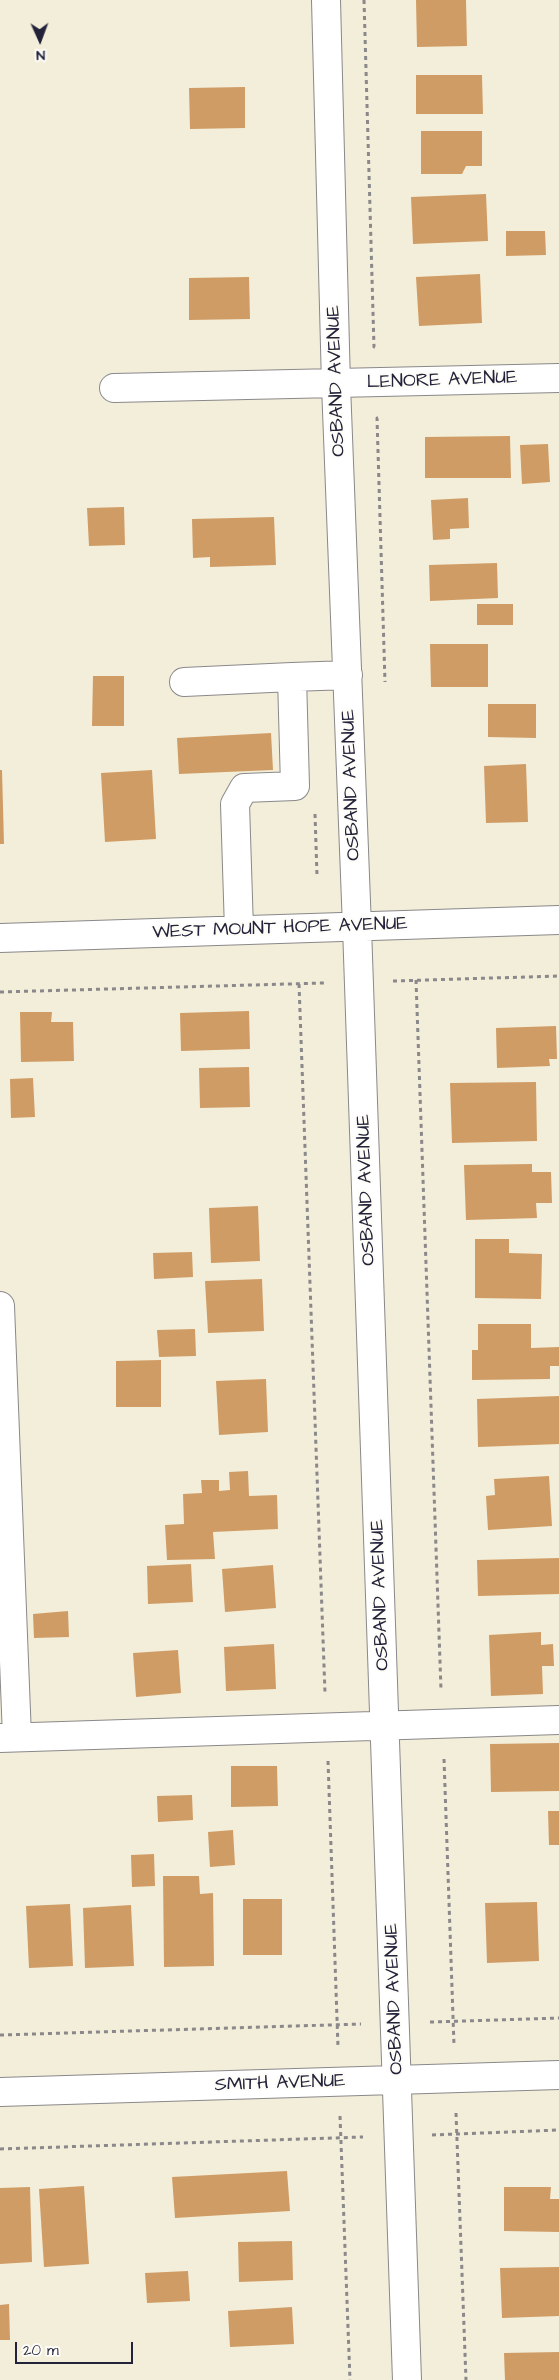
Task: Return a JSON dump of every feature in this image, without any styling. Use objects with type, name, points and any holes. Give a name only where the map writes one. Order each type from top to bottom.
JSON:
[{"type":"street","name":"OSBAND AVENUE","points":[[326,0],[336,384],[396,2022],[407,2380]]},
{"type":"street","name":"LENORE AVENUE","points":[[114,388],[559,378]]},
{"type":"street","points":[[184,682],[348,675]]},
{"type":"street","points":[[239,930],[235,804],[244,788],[295,786],[292,676]]},
{"type":"street","name":"WEST MOUNT HOPE AVENUE","points":[[0,938],[559,920]]},
{"type":"street","points":[[0,1306],[9,1738],[559,1720]]},
{"type":"street","name":"SMITH AVENUE","points":[[0,2092],[559,2076]]},
{"type":"path","points":[[364,0],[374,347],[384,347]]},
{"type":"path","points":[[385,685],[377,418],[386,417]]},
{"type":"path","points":[[0,992],[559,976]]},
{"type":"path","points":[[416,980],[466,2380]]},
{"type":"path","points":[[299,984],[350,2380]]},
{"type":"path","points":[[0,2034],[559,2018]]},
{"type":"path","points":[[0,2149],[559,2130]]},
{"type":"building","points":[[416,0],[466,0],[467,46],[417,47]]},
{"type":"building","points":[[416,75],[482,75],[483,114],[416,114]]},
{"type":"building","points":[[245,87],[245,128],[190,129],[189,88]]},
{"type":"building","points":[[421,131],[482,131],[482,166],[466,166],[462,174],[421,174]]},
{"type":"building","points":[[486,194],[488,241],[413,244],[411,197]]},
{"type":"building","points":[[506,231],[545,231],[546,255],[506,256]]},
{"type":"building","points":[[480,274],[482,323],[419,326],[416,277]]},
{"type":"building","points":[[249,277],[250,319],[189,320],[189,278]]},
{"type":"building","points":[[510,436],[511,478],[425,478],[425,437]]},
{"type":"building","points":[[548,444],[550,482],[522,484],[520,445]]},
{"type":"building","points":[[468,498],[469,528],[450,529],[450,539],[433,540],[431,500]]},
{"type":"building","points":[[124,507],[125,545],[89,546],[87,508]]},
{"type":"building","points":[[274,517],[276,565],[210,567],[210,557],[193,558],[192,519]]},
{"type":"building","points":[[497,563],[498,598],[430,601],[429,565]]},
{"type":"building","points":[[477,604],[513,604],[513,625],[477,625]]},
{"type":"building","points":[[430,644],[488,644],[488,687],[431,687]]},
{"type":"building","points":[[93,676],[124,676],[124,726],[92,726]]},
{"type":"building","points":[[488,704],[536,704],[536,738],[488,737]]},
{"type":"building","points":[[271,733],[273,770],[179,774],[177,738]]},
{"type":"building","points":[[526,764],[528,822],[486,823],[484,766]]},
{"type":"building","points":[[0,770],[2,770],[4,844],[0,844]]},
{"type":"building","points":[[152,770],[156,839],[105,842],[101,773]]},
{"type":"building","points":[[249,1011],[250,1049],[181,1051],[180,1013]]},
{"type":"building","points":[[20,1012],[52,1012],[51,1022],[73,1022],[74,1061],[21,1062]]},
{"type":"building","points":[[556,1026],[557,1059],[549,1059],[550,1066],[497,1068],[496,1028]]},
{"type":"building","points":[[249,1067],[250,1107],[200,1108],[199,1068]]},
{"type":"building","points":[[33,1078],[35,1117],[11,1118],[10,1079]]},
{"type":"building","points":[[536,1082],[537,1141],[452,1143],[450,1083]]},
{"type":"building","points":[[532,1164],[532,1172],[551,1172],[552,1203],[536,1203],[537,1218],[466,1220],[464,1165]]},
{"type":"building","points":[[258,1206],[260,1261],[211,1263],[209,1208]]},
{"type":"building","points":[[475,1239],[509,1239],[509,1253],[542,1254],[541,1299],[475,1298]]},
{"type":"building","points":[[192,1252],[193,1277],[154,1279],[153,1253]]},
{"type":"building","points":[[262,1279],[264,1331],[208,1333],[205,1281]]},
{"type":"building","points":[[478,1324],[531,1324],[531,1348],[559,1347],[559,1366],[550,1366],[550,1379],[472,1380],[472,1350],[478,1350]]},
{"type":"building","points":[[195,1329],[196,1356],[159,1357],[157,1330]]},
{"type":"building","points":[[161,1360],[161,1407],[116,1407],[116,1361]]},
{"type":"building","points":[[266,1379],[268,1432],[219,1435],[216,1381]]},
{"type":"building","points":[[559,1396],[559,1444],[478,1447],[477,1399]]},
{"type":"building","points":[[248,1471],[249,1496],[277,1495],[278,1529],[213,1532],[215,1559],[167,1560],[165,1525],[184,1524],[183,1494],[202,1493],[201,1480],[219,1480],[219,1491],[230,1490],[229,1472]]},
{"type":"building","points":[[549,1476],[552,1526],[488,1530],[486,1496],[495,1495],[494,1479]]},
{"type":"building","points":[[559,1558],[559,1594],[478,1596],[477,1560]]},
{"type":"building","points":[[191,1564],[193,1602],[148,1604],[147,1566]]},
{"type":"building","points":[[273,1565],[276,1608],[225,1612],[222,1569]]},
{"type":"building","points":[[68,1611],[69,1637],[34,1638],[33,1614]]},
{"type":"building","points":[[541,1632],[541,1645],[553,1644],[554,1666],[542,1666],[543,1694],[491,1696],[489,1635]]},
{"type":"building","points":[[274,1644],[276,1689],[226,1691],[224,1647]]},
{"type":"building","points":[[178,1650],[181,1693],[136,1697],[133,1653]]},
{"type":"building","points":[[559,1743],[559,1791],[491,1792],[490,1744]]},
{"type":"building","points":[[231,1766],[277,1766],[278,1806],[231,1807]]},
{"type":"building","points":[[192,1795],[193,1820],[158,1822],[157,1796]]},
{"type":"building","points":[[548,1811],[559,1811],[559,1845],[549,1845]]},
{"type":"building","points":[[233,1830],[235,1865],[210,1867],[208,1832]]},
{"type":"building","points":[[154,1854],[155,1886],[132,1887],[131,1855]]},
{"type":"building","points":[[163,1876],[199,1876],[200,1894],[213,1893],[214,1966],[164,1967]]},
{"type":"building","points":[[243,1899],[282,1899],[282,1955],[243,1955]]},
{"type":"building","points":[[537,1902],[539,1961],[487,1963],[485,1903]]},
{"type":"building","points":[[70,1904],[73,1966],[29,1968],[26,1906]]},
{"type":"building","points":[[131,1905],[134,1966],[85,1968],[83,1908]]},
{"type":"building","points":[[287,2171],[290,2211],[175,2218],[172,2177]]},
{"type":"building","points":[[84,2186],[89,2264],[44,2267],[39,2189]]},
{"type":"building","points":[[30,2187],[32,2262],[0,2264],[0,2188]]},
{"type":"building","points":[[504,2187],[551,2187],[550,2199],[559,2199],[559,2232],[504,2231]]},
{"type":"building","points":[[292,2241],[293,2280],[239,2282],[238,2242]]},
{"type":"building","points":[[559,2267],[559,2316],[502,2318],[500,2268]]},
{"type":"building","points":[[188,2271],[190,2301],[147,2303],[145,2273]]},
{"type":"building","points":[[9,2304],[10,2340],[0,2340],[0,2305]]},
{"type":"building","points":[[292,2307],[294,2344],[230,2347],[228,2311]]},
{"type":"building","points":[[559,2352],[559,2380],[505,2380],[504,2353]]}]
